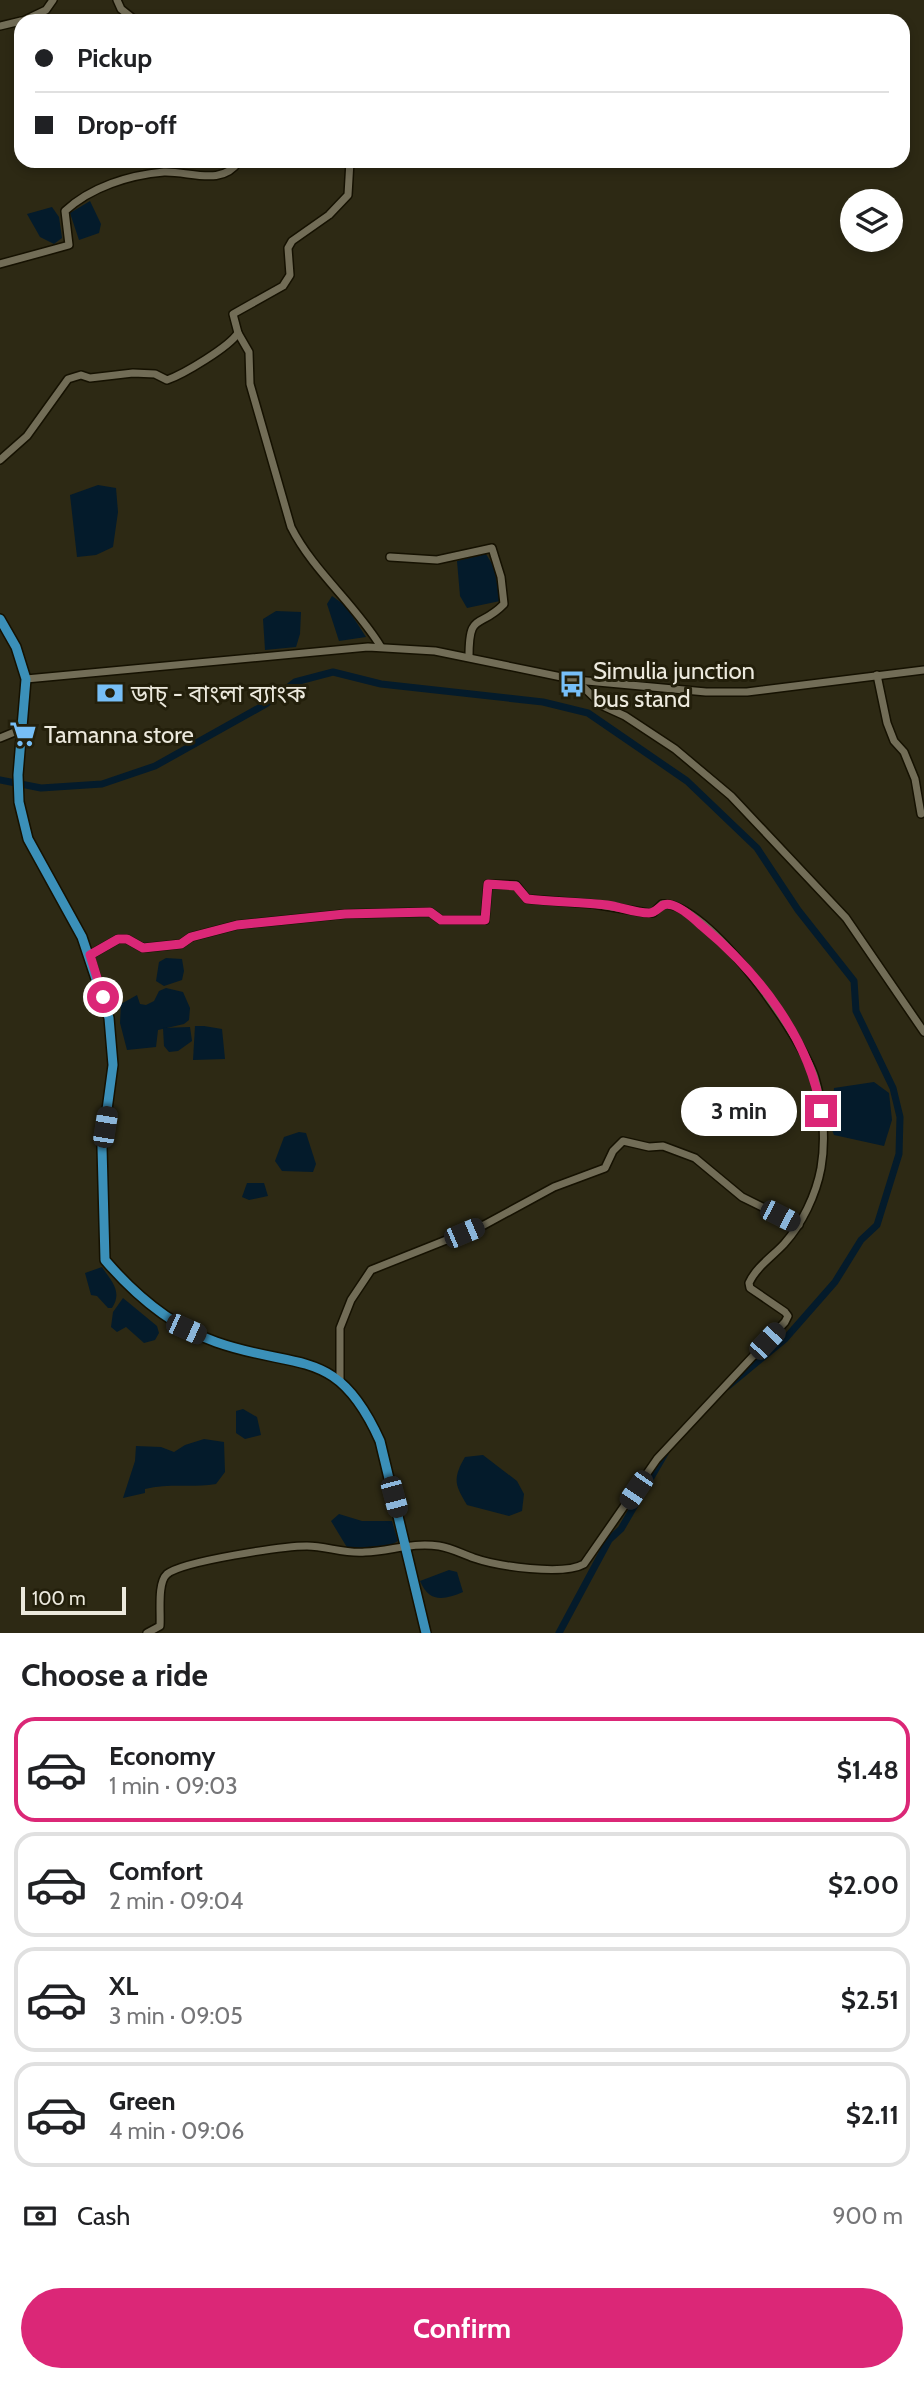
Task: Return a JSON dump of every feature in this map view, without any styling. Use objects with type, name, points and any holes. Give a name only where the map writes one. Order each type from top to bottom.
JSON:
[{"type":"main road","points":[[0,619],[16,647],[26,679],[18,775],[19,802],[28,839],[90,955],[109,1018],[113,1065],[102,1147],[105,1259],[146,1303],[186,1329],[217,1342],[301,1361],[352,1391],[367,1413],[380,1441],[407,1544],[426,1633]]},
{"type":"street","points":[[37,14],[46,10],[53,0]]},
{"type":"street","points":[[117,0],[127,14]]},
{"type":"street","points":[[0,264],[69,245],[65,211],[86,194],[130,177],[166,172],[216,176],[235,168]]},
{"type":"street","points":[[350,168],[348,195],[329,215],[292,241],[288,248],[290,275],[283,286],[233,314],[238,333],[249,352],[250,384],[291,527],[298,541],[358,613],[381,647]]},
{"type":"street","points":[[0,460],[27,436],[68,379],[81,375],[90,378],[133,373],[155,374],[167,380],[188,373],[202,359],[231,344],[238,333]]},
{"type":"street","points":[[390,557],[437,560],[492,548],[501,577],[504,604],[494,614],[477,619],[469,632],[469,657]]},
{"type":"street","points":[[26,679],[381,647],[469,657],[576,680],[706,692],[747,692],[924,670]]},
{"type":"street","points":[[877,675],[887,723],[894,741],[904,752],[915,779],[922,814]]},
{"type":"street","points":[[576,680],[603,706],[625,716],[675,749],[731,796],[846,918],[924,1032]]},
{"type":"street","points":[[0,738],[22,729]]},
{"type":"street","points":[[90,955],[118,939],[127,939],[143,948],[181,944],[191,937],[237,925],[345,914],[430,912],[441,920],[485,920],[488,884],[516,886],[527,899],[609,905],[648,913],[653,913],[662,904],[674,905],[741,960],[798,1041],[814,1076],[821,1111],[821,1169],[799,1225],[749,1283],[750,1289],[785,1312],[788,1316],[785,1322],[657,1460],[584,1564],[572,1569],[519,1567],[474,1558],[451,1548],[407,1544],[366,1552],[341,1552],[310,1546],[283,1547],[200,1561],[168,1573],[161,1581],[160,1626],[147,1633]]},
{"type":"street","points":[[340,1382],[340,1328],[351,1300],[371,1270],[484,1225],[554,1187],[605,1168],[613,1151],[623,1141],[649,1147],[663,1146],[695,1158],[742,1197],[799,1225]]},
{"type":"water","points":[[90,201],[101,224],[99,233],[79,240],[70,213]]},
{"type":"water","points":[[52,207],[59,217],[62,238],[54,244],[40,237],[27,214]]},
{"type":"water","points":[[98,485],[116,488],[118,512],[113,547],[96,555],[77,557],[70,495]]},
{"type":"water","points":[[486,554],[494,567],[500,601],[467,608],[460,596],[457,561]]},
{"type":"water","points":[[332,596],[346,606],[366,637],[339,641],[327,604]]},
{"type":"water","points":[[276,611],[301,612],[300,634],[296,647],[265,650],[263,619]]},
{"type":"water","points":[[166,958],[182,959],[184,971],[182,980],[164,986],[156,981],[159,962]]},
{"type":"water","points":[[166,988],[183,992],[190,1008],[189,1020],[184,1024],[158,1030],[156,1047],[127,1050],[120,1023],[121,1004],[137,995],[140,1004],[146,1005],[154,1001],[159,991]]},
{"type":"water","points":[[195,1026],[222,1029],[225,1059],[193,1060]]},
{"type":"water","points":[[190,1027],[192,1041],[178,1051],[169,1052],[164,1046],[163,1028]]},
{"type":"water","points":[[874,1082],[889,1093],[892,1120],[884,1146],[834,1135],[831,1127],[834,1088]]},
{"type":"water","points":[[299,1132],[306,1133],[316,1164],[313,1172],[282,1171],[275,1161],[284,1137]]},
{"type":"water","points":[[247,1183],[264,1183],[268,1196],[249,1200],[242,1197]]},
{"type":"water","points":[[102,1267],[116,1291],[112,1308],[108,1308],[97,1296],[91,1295],[85,1273]]},
{"type":"water","points":[[123,1298],[157,1326],[159,1333],[155,1340],[144,1343],[126,1327],[117,1332],[111,1327],[113,1312]]},
{"type":"water","points":[[243,1409],[257,1417],[261,1435],[245,1439],[236,1433],[236,1411]]},
{"type":"water","points":[[204,1439],[224,1442],[225,1472],[216,1484],[154,1487],[145,1489],[145,1493],[123,1498],[135,1461],[136,1446],[161,1447],[174,1452]]},
{"type":"water","points":[[483,1455],[517,1481],[524,1494],[522,1511],[509,1516],[467,1505],[457,1486],[458,1470],[465,1457]]},
{"type":"water","points":[[339,1514],[362,1521],[392,1521],[398,1541],[391,1545],[348,1549],[331,1521]]},
{"type":"water","points":[[449,1570],[457,1572],[463,1592],[443,1598],[428,1593],[420,1581]]},
{"type":"waterway","points":[[0,780],[41,788],[102,784],[155,766],[266,704],[295,682],[333,672],[381,684],[543,702],[588,713],[687,781],[757,848],[798,910],[854,981],[856,1011],[893,1088],[900,1117],[899,1154],[877,1225],[861,1240],[835,1282],[785,1339],[728,1386]]},
{"type":"waterway","points":[[559,1633],[609,1540],[621,1529],[667,1450]]},
{"type":"place","name":"Simulia junction bus stand","points":[[572,684]]},
{"type":"place","name":"ডাচ্ - বাংলা ব্যাংক","points":[[110,693]]},
{"type":"place","name":"Tamanna store","points":[[23,734]]},
{"type":"route","points":[[103,997],[90,955],[118,939],[127,939],[143,948],[181,944],[191,937],[237,925],[345,914],[430,912],[441,920],[485,920],[488,914],[488,884],[511,884],[527,899],[609,905],[648,913],[653,913],[662,904],[674,905],[733,951],[748,970],[798,1041],[814,1076],[821,1111]]}]
